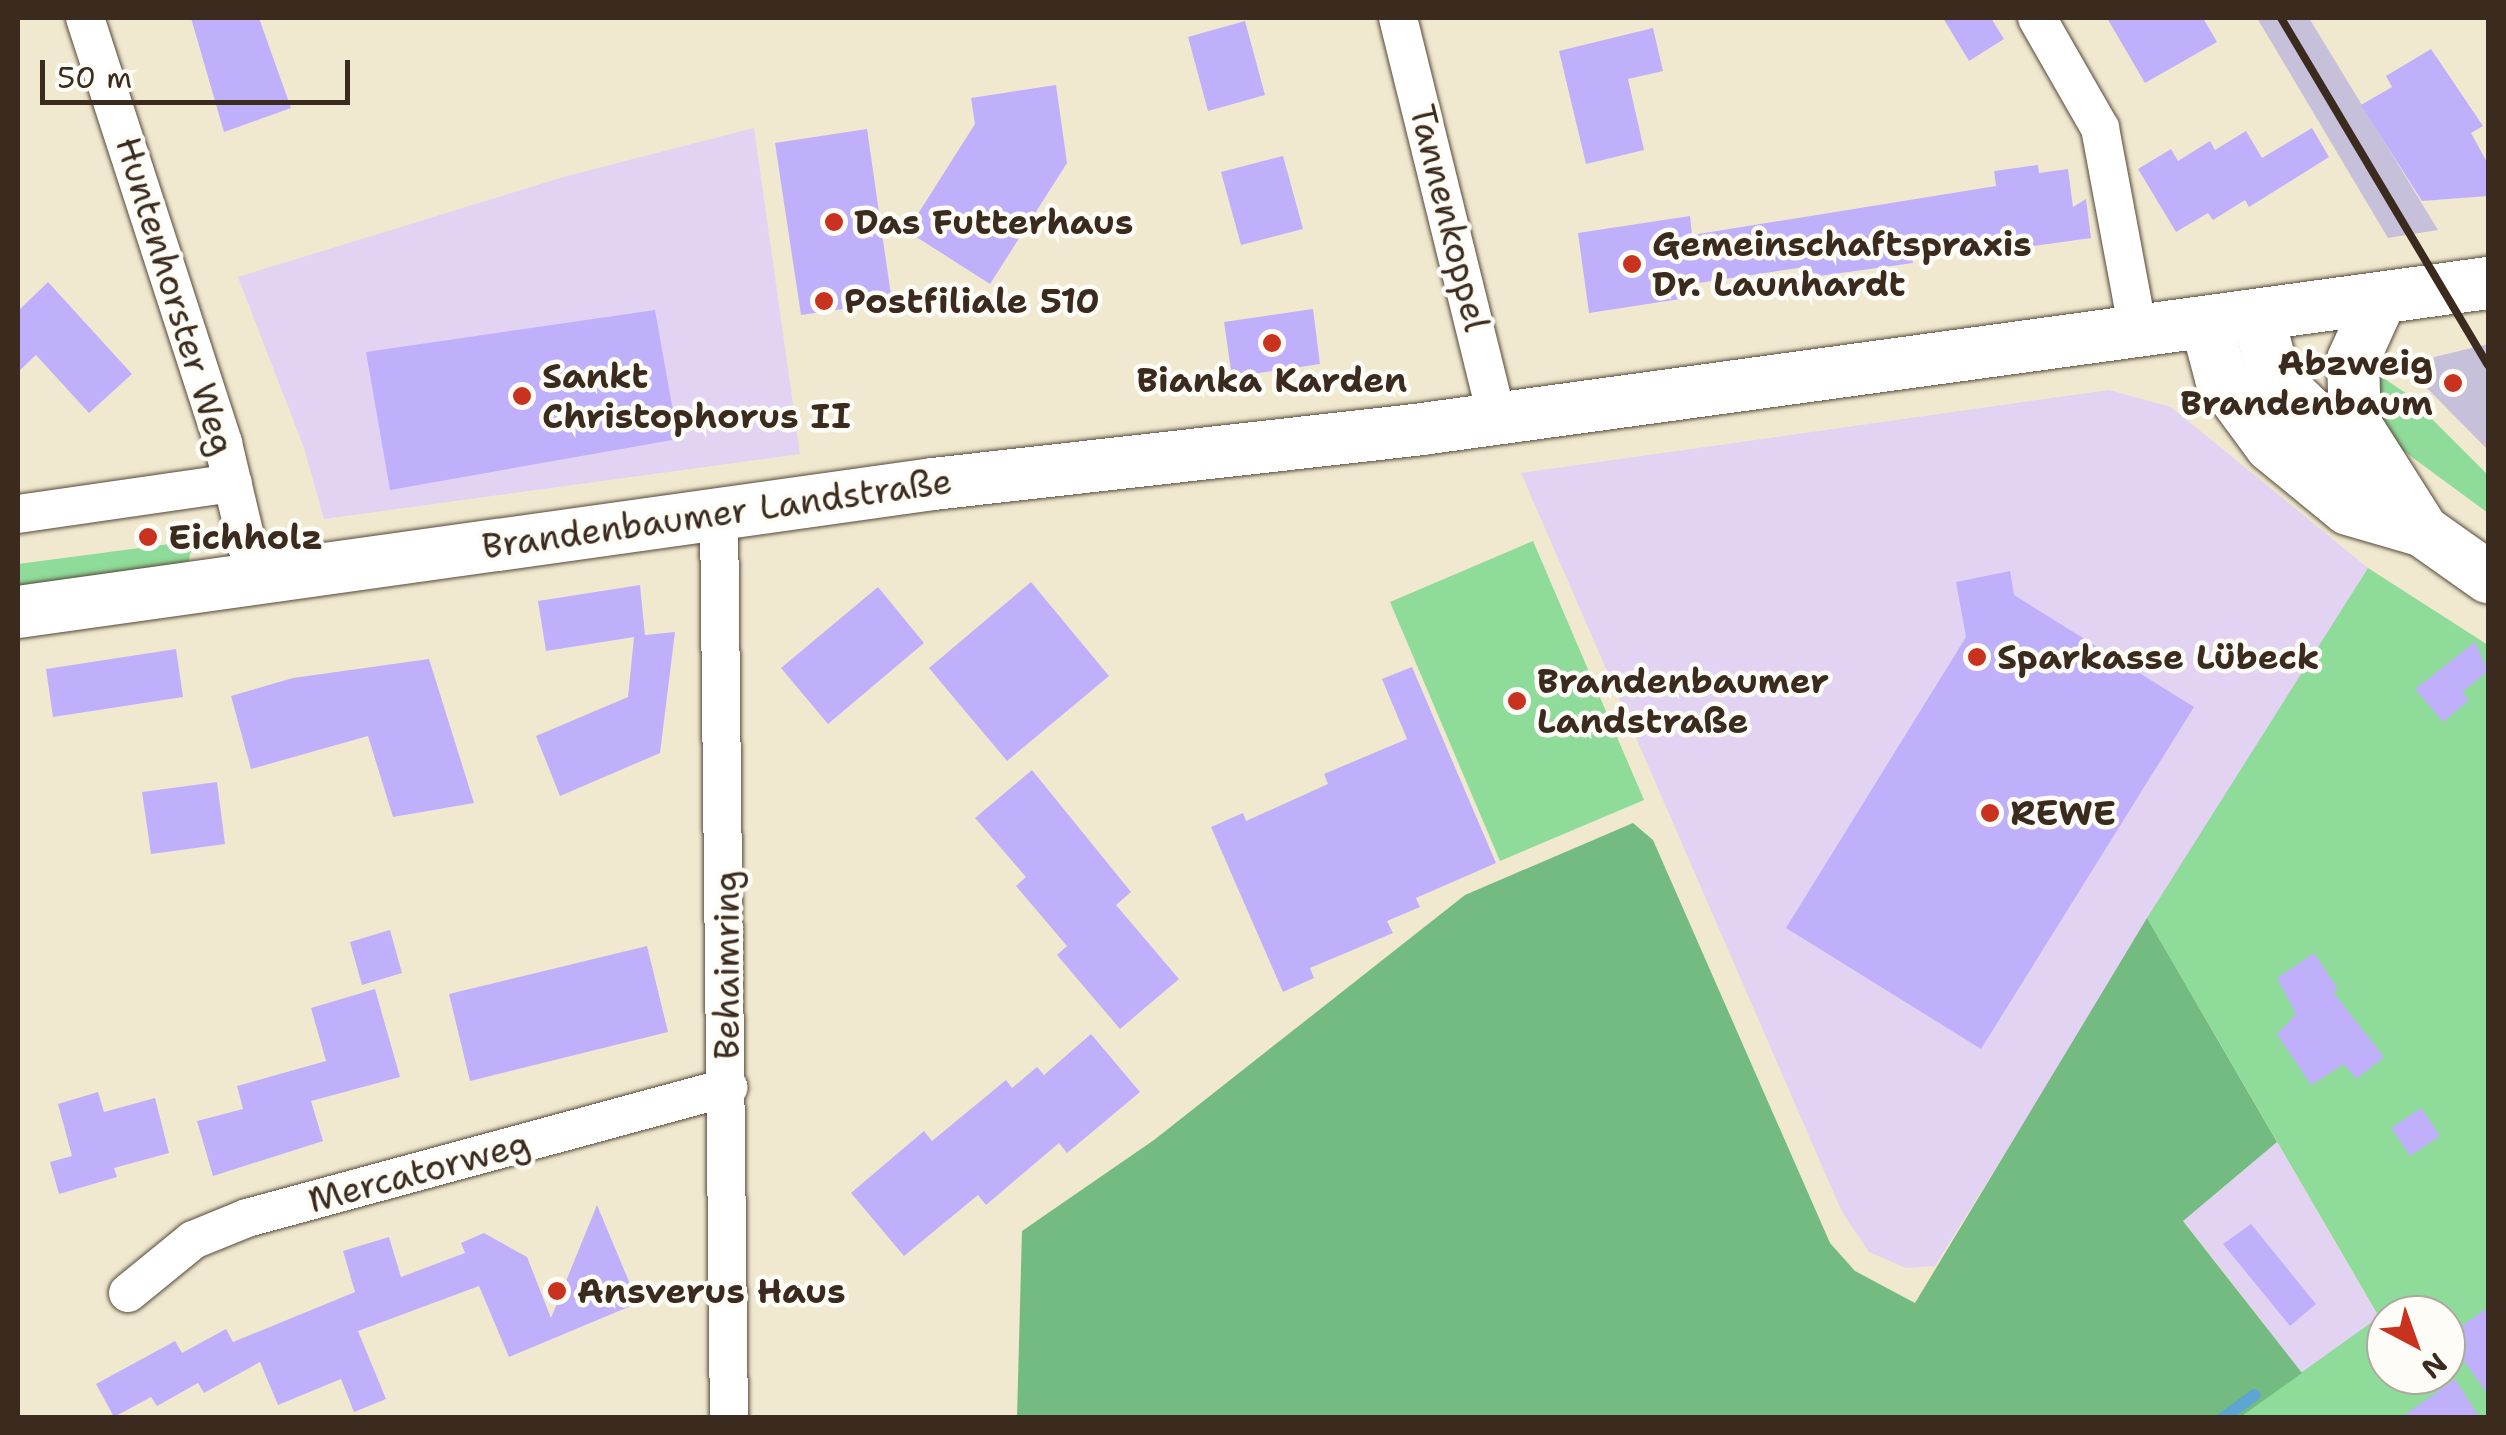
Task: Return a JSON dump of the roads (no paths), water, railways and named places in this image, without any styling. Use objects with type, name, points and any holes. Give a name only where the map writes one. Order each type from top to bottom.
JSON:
[{"type":"main road","name":"Brandenbaumer Landstraße","points":[[18,612],[719,512],[1497,418],[2488,283]]},
{"type":"main road","points":[[2381,298],[2359,338],[2350,400],[2360,435],[2408,511]]},
{"type":"main road","points":[[2258,314],[2269,358],[2298,404],[2408,511],[2488,577]]},
{"type":"main road","points":[[2206,322],[2221,378],[2271,446],[2348,509],[2408,511]]},
{"type":"street","name":"Huntenhorster Weg","points":[[85,18],[232,483],[255,578]]},
{"type":"street","name":"Tannenkoppel","points":[[1398,18],[1497,418]]},
{"type":"street","points":[[2037,18],[2100,128],[2138,331]]},
{"type":"street","points":[[18,514],[232,483]]},
{"type":"street","name":"Behaimring","points":[[719,512],[729,1418]]},
{"type":"street","name":"Mercatorweg","points":[[128,1293],[193,1240],[247,1218],[728,1087]]},
{"type":"waterway","points":[[2223,1418],[2255,1395]]},
{"type":"railway","points":[[2281,18],[2488,365]]},
{"type":"place","name":"Das Futterhaus","points":[[834,222]]},
{"type":"place","name":"Gemeinschaftspraxis Dr. Launhardt","points":[[1632,264]]},
{"type":"place","name":"Postfiliale 510","points":[[824,301]]},
{"type":"place","name":"Bianka Karden","points":[[1272,343]]},
{"type":"place","name":"Abzweig Brandenbaum","points":[[2453,383]]},
{"type":"place","name":"Sankt Christophorus II","points":[[522,396]]},
{"type":"place","name":"Eichholz","points":[[148,537]]},
{"type":"place","name":"Sparkasse Lübeck","points":[[1977,657]]},
{"type":"place","name":"Brandenbaumer Landstraße","points":[[1517,701]]},
{"type":"place","name":"REWE","points":[[1990,813]]},
{"type":"place","name":"Ansverus Haus","points":[[557,1291]]}]
